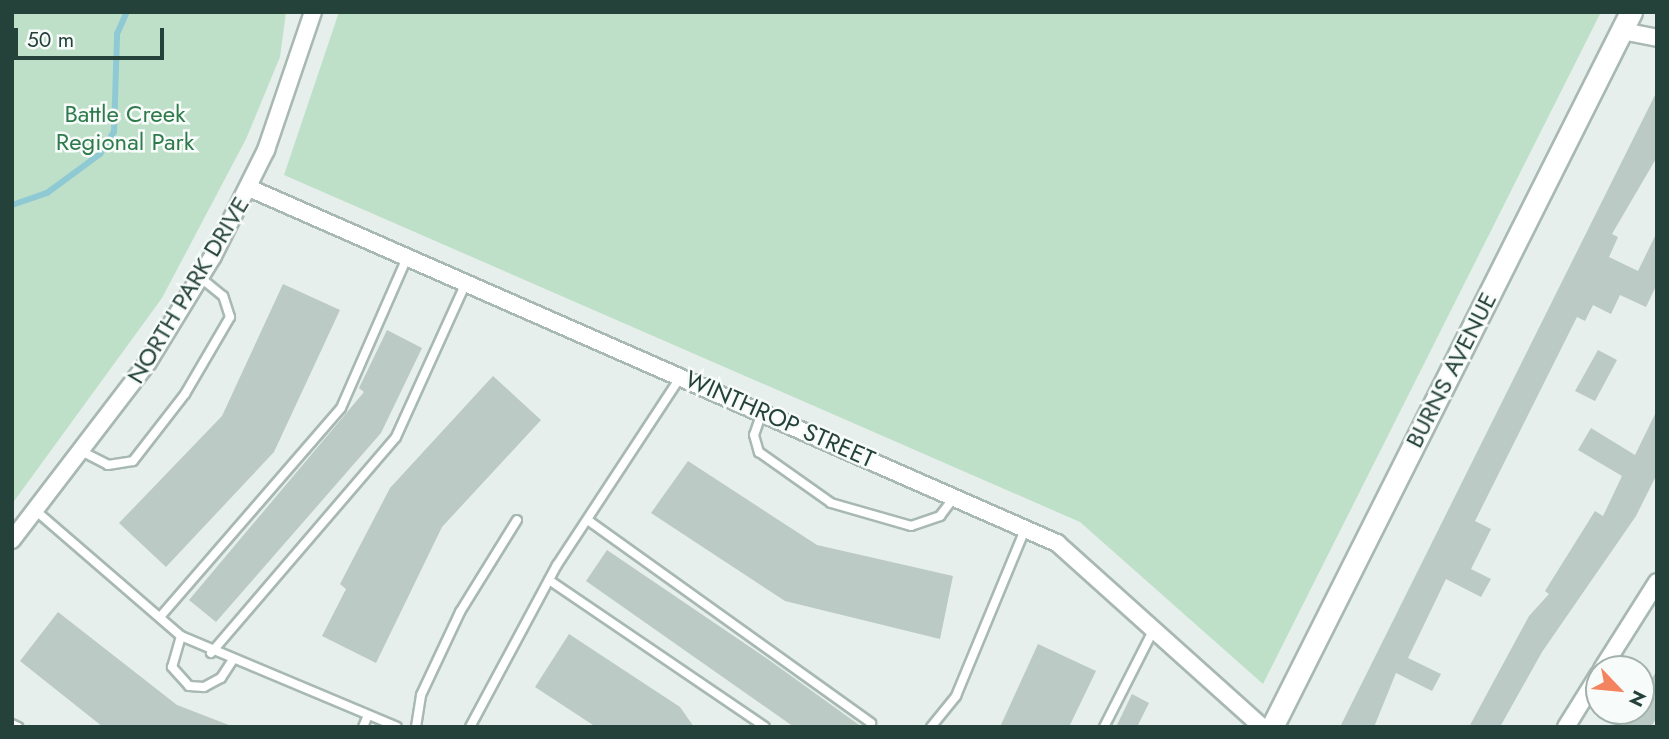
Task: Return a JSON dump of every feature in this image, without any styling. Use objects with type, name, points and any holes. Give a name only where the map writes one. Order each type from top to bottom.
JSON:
[{"type":"street","name":"NORTH PARK DRIVE","points":[[12,540],[81,451],[201,278],[249,188],[313,12]]},
{"type":"street","points":[[1626,21],[1657,38]]},
{"type":"street","name":"BURNS AVENUE","points":[[1272,727],[1626,21]]},
{"type":"street","name":"WINTHROP STREET","points":[[249,188],[763,409],[1026,527],[1082,560],[1262,727]]},
{"type":"street","points":[[1611,655],[1657,582]]},
{"type":"street","points":[[1566,727],[1585,696]]},
{"type":"lane","points":[[160,617],[341,408],[407,258]]},
{"type":"lane","points":[[81,451],[108,465],[133,461],[185,394],[230,317],[223,296],[201,278]]},
{"type":"lane","points":[[211,653],[396,437],[466,283]]},
{"type":"lane","points":[[470,727],[549,580],[682,376]]},
{"type":"lane","points":[[763,409],[754,435],[759,452],[831,503],[911,526],[940,516],[956,496]]},
{"type":"lane","points":[[35,510],[181,636],[232,662],[397,727]]},
{"type":"lane","points":[[416,727],[421,695],[460,612],[517,520]]},
{"type":"lane","points":[[589,521],[871,723]]},
{"type":"lane","points":[[931,727],[967,673],[1026,527]]},
{"type":"lane","points":[[549,580],[765,727]]},
{"type":"lane","points":[[1104,727],[1155,627]]},
{"type":"lane","points":[[181,636],[172,667],[189,686],[204,687],[221,678],[232,662]]},
{"type":"lane","points":[[363,727],[368,715]]},
{"type":"lane","points":[[12,724],[18,727]]},
{"type":"green space","name":"Battle Creek Regional Park","points":[[12,12],[286,12],[280,57],[246,139],[162,298],[12,504]]},
{"type":"green space","points":[[339,12],[1601,12],[1263,684],[1080,522],[284,175]]},
{"type":"building","points":[[1657,91],[1657,157],[1612,234],[1618,237],[1609,257],[1638,271],[1657,232],[1657,284],[1646,307],[1620,295],[1611,314],[1593,305],[1585,321],[1577,317],[1475,521],[1491,529],[1471,569],[1491,579],[1481,597],[1446,579],[1408,658],[1441,674],[1432,691],[1396,673],[1374,727],[1340,727]]},
{"type":"building","points":[[283,284],[340,310],[274,452],[166,567],[119,523],[222,416]]},
{"type":"building","points":[[387,330],[422,348],[381,433],[216,622],[189,600],[364,392],[359,388]]},
{"type":"building","points":[[1598,350],[1617,360],[1595,401],[1575,391]]},
{"type":"building","points":[[493,376],[541,420],[442,527],[376,663],[322,636],[346,589],[340,584],[390,488]]},
{"type":"building","points":[[1657,410],[1657,474],[1636,516],[1542,652],[1500,727],[1469,727],[1529,616],[1549,594],[1545,591],[1595,511],[1603,516],[1622,476],[1578,450],[1591,428],[1635,455]]},
{"type":"building","points":[[688,461],[817,545],[953,576],[940,639],[785,601],[651,513]]},
{"type":"building","points":[[607,550],[862,727],[794,727],[586,581]]},
{"type":"building","points":[[58,612],[177,705],[234,727],[103,727],[20,661]]},
{"type":"building","points":[[569,634],[680,707],[694,727],[596,727],[535,687]]},
{"type":"building","points":[[1038,644],[1096,671],[1069,727],[1000,727]]},
{"type":"building","points":[[1657,670],[1655,720],[1655,673]]},
{"type":"building","points":[[1132,694],[1149,703],[1137,727],[1116,727]]},
{"type":"building","points":[[1624,725],[1652,725],[1651,727],[1623,727]]},
{"type":"waterway","points":[[12,205],[47,193],[100,154],[114,132],[117,34],[127,12]]}]
